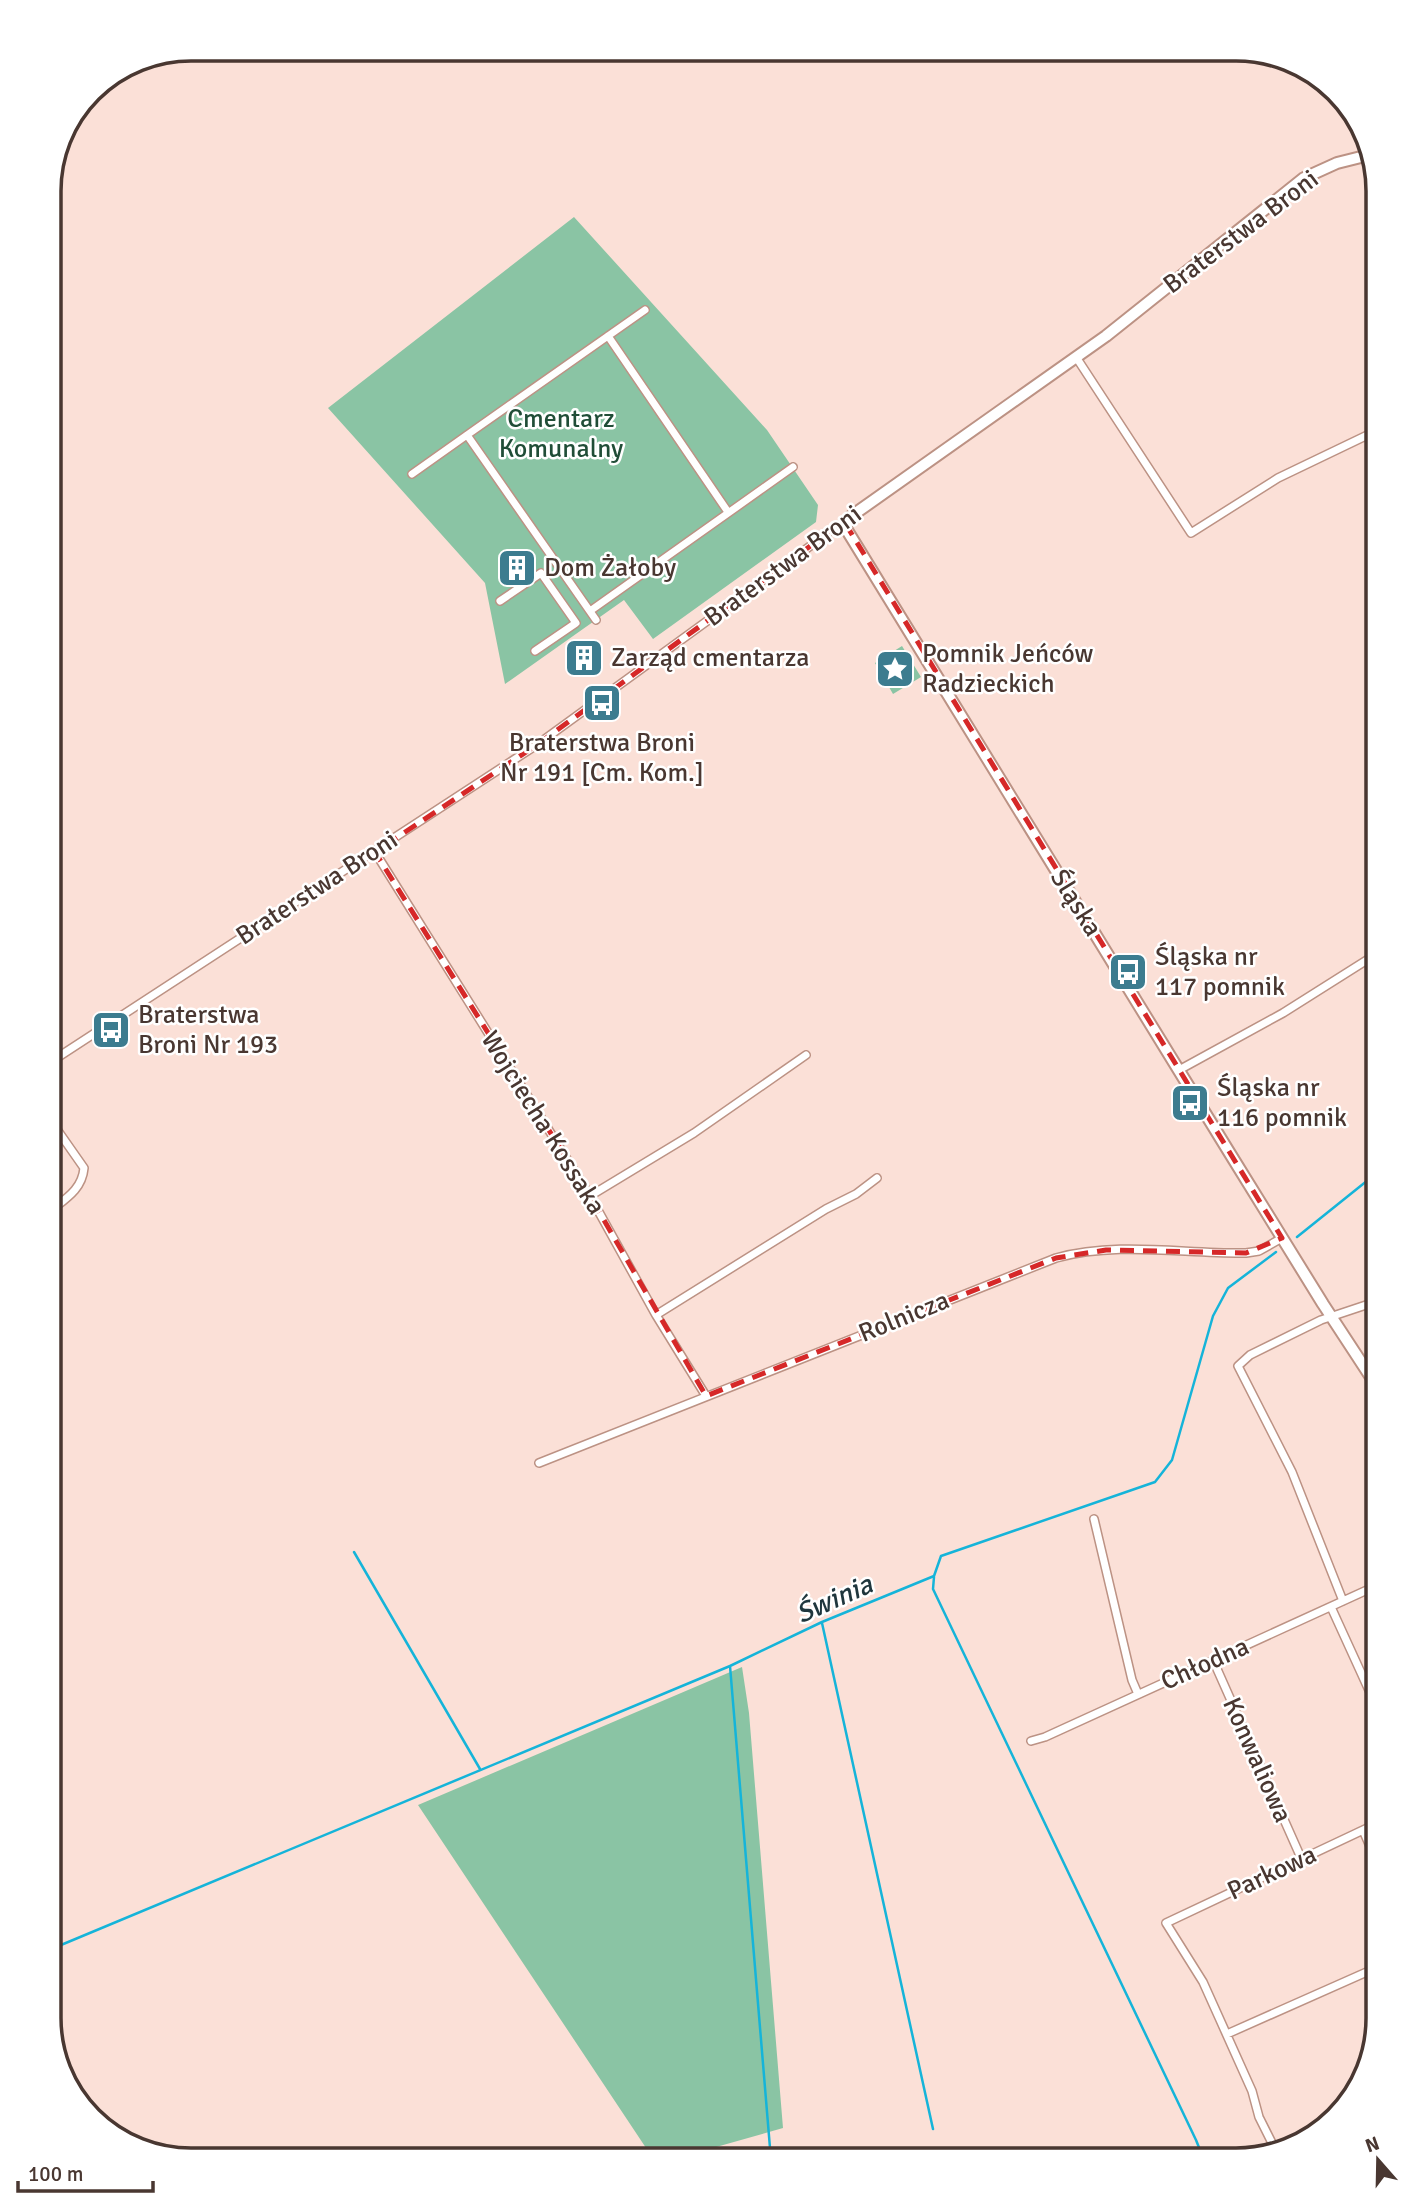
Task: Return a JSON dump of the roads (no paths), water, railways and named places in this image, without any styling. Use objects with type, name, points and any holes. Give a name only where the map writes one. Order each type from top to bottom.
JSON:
[{"type":"street","name":"Braterstwa Broni","points":[[62,1055],[538,744],[850,517],[1076,358],[1304,178],[1337,163],[1361,157]]},
{"type":"street","points":[[412,474],[645,310]]},
{"type":"street","points":[[608,336],[728,512]]},
{"type":"street","points":[[1076,358],[1191,533],[1278,478],[1366,436]]},
{"type":"street","points":[[467,435],[596,620]]},
{"type":"street","points":[[535,651],[793,467]]},
{"type":"street","name":"Śląska","points":[[845,523],[846,530],[946,694],[1366,1370]]},
{"type":"street","points":[[500,601],[556,562]]},
{"type":"street","points":[[541,573],[576,623]]},
{"type":"street","name":"Wojciecha Kossaka","points":[[375,852],[590,1196],[656,1315],[706,1396]]},
{"type":"street","points":[[1179,1070],[1283,1013],[1366,961]]},
{"type":"street","points":[[590,1196],[694,1133],[806,1055]]},
{"type":"street","points":[[61,1136],[83,1168],[80,1184],[61,1202]]},
{"type":"street","points":[[656,1315],[856,1194],[877,1178]]},
{"type":"street","name":"Rolnicza","points":[[539,1463],[1056,1258],[1079,1252],[1106,1250],[1246,1253],[1259,1251],[1282,1238]]},
{"type":"street","points":[[1343,1601],[1292,1472],[1238,1366],[1250,1355],[1331,1316],[1366,1305]]},
{"type":"street","points":[[1094,1519],[1132,1680],[1138,1694]]},
{"type":"street","name":"Chłodna","points":[[1031,1741],[1366,1590]]},
{"type":"street","points":[[1331,1607],[1366,1684]]},
{"type":"street","name":"Konwaliowa","points":[[1213,1660],[1302,1860]]},
{"type":"street","name":"Parkowa","points":[[1227,2034],[1203,1982],[1166,1923],[1366,1829]]},
{"type":"street","points":[[1363,1830],[1366,1837]]},
{"type":"street","points":[[1272,2142],[1227,2034],[1366,1972]]},
{"type":"waterway","name":"Świnia","points":[[1297,1237],[1366,1182]]},
{"type":"waterway","name":"Świnia","points":[[770,2148],[730,1666],[822,1622],[934,1576],[941,1556],[1155,1482],[1172,1460],[1213,1316],[1228,1288],[1276,1252]]},
{"type":"waterway","points":[[354,1552],[480,1769]]},
{"type":"waterway","points":[[934,1577],[933,1589],[1199,2148]]},
{"type":"waterway","points":[[822,1623],[933,2129]]},
{"type":"waterway","points":[[61,1945],[730,1666]]},
{"type":"place","name":"Dom Żałoby","points":[[517,568]]},
{"type":"place","name":"Zarząd cmentarza","points":[[584,658]]},
{"type":"place","name":"Pomnik Jeńców Radzieckich","points":[[895,669]]},
{"type":"place","name":"Braterstwa Broni Nr 191 [Cm. Kom.]","points":[[602,703]]},
{"type":"place","name":"Śląska nr 117 pomnik","points":[[1128,972]]},
{"type":"place","name":"Braterstwa Broni Nr 193","points":[[111,1030]]},
{"type":"place","name":"Śląska nr 116 pomnik","points":[[1190,1103]]},
{"type":"park label","name":"Cmentarz Komunalny","points":[[561,434]]}]
